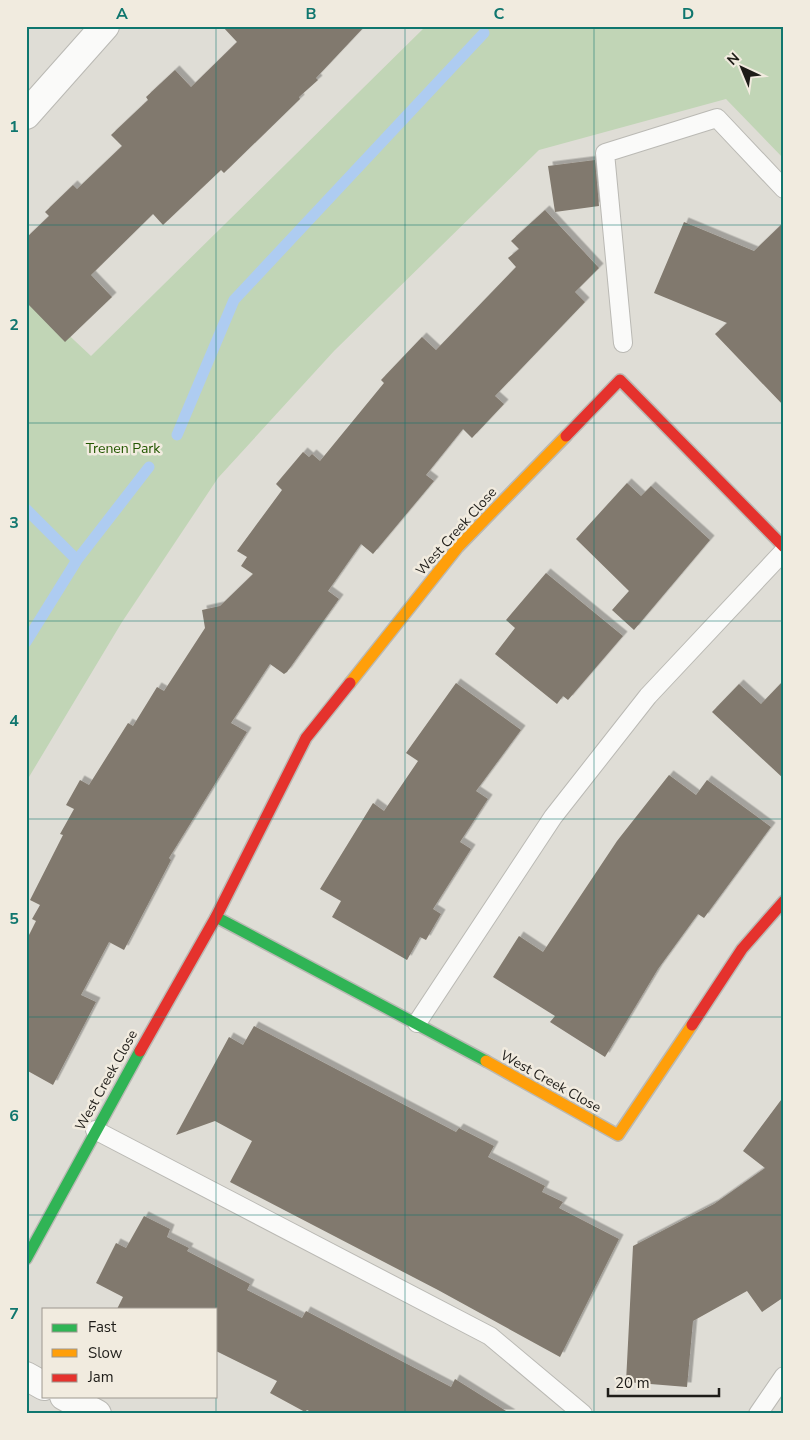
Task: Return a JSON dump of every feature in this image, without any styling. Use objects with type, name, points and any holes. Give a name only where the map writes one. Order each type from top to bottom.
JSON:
[{"type":"street","points":[[26,115],[105,26]]},
{"type":"street","name":"West Creek Close","points":[[26,1260],[95,1130],[216,917],[306,738],[458,547],[620,380],[784,547]]},
{"type":"street","name":"West Creek Close","points":[[216,917],[417,1023],[618,1135],[742,949],[784,902]]},
{"type":"street","points":[[26,1376],[42,1385]]},
{"type":"street","points":[[68,1398],[97,1414]]},
{"type":"lane","points":[[624,343],[605,153],[717,118],[784,188]]},
{"type":"lane","points":[[417,1023],[559,809],[648,696],[784,551]]},
{"type":"lane","points":[[95,1130],[490,1336],[583,1414]]},
{"type":"lane","points":[[758,1414],[784,1376]]},
{"type":"green space","name":"Trenen Park","points":[[426,26],[784,26],[784,159],[726,99],[539,150],[334,351],[218,478],[122,622],[26,782],[26,295],[91,356]]},
{"type":"building","points":[[222,26],[365,26],[316,78],[318,80],[299,97],[300,99],[224,173],[221,170],[163,225],[153,214],[91,275],[112,297],[65,342],[26,302],[26,238],[49,216],[45,212],[73,185],[77,189],[122,146],[111,135],[148,100],[146,97],[175,70],[191,87],[237,42]]},
{"type":"building","points":[[595,160],[599,206],[555,212],[548,166]]},
{"type":"building","points":[[545,210],[599,268],[575,292],[585,302],[495,396],[504,404],[472,438],[463,429],[426,475],[434,481],[373,554],[361,544],[328,591],[339,599],[287,672],[284,674],[270,664],[231,723],[247,732],[169,858],[171,860],[124,950],[109,942],[81,995],[96,1002],[53,1085],[26,1070],[26,941],[36,921],[32,919],[40,905],[30,900],[63,835],[60,834],[74,809],[66,805],[80,780],[89,785],[128,723],[133,726],[157,687],[164,691],[205,628],[202,610],[220,606],[253,574],[241,566],[247,557],[237,551],[282,490],[276,484],[303,452],[309,457],[312,454],[320,461],[384,383],[381,380],[422,337],[436,350],[516,267],[508,258],[519,249],[511,241]]},
{"type":"building","points":[[684,222],[754,251],[784,222],[784,406],[715,334],[727,323],[654,293]]},
{"type":"building","points":[[627,483],[641,496],[651,486],[710,540],[634,630],[612,610],[629,591],[576,539]]},
{"type":"building","points":[[546,573],[623,636],[568,700],[563,696],[557,704],[495,654],[515,628],[506,620]]},
{"type":"building","points":[[784,680],[784,779],[712,712],[739,684],[761,704]]},
{"type":"building","points":[[456,683],[521,730],[476,791],[488,799],[460,842],[471,849],[433,909],[441,914],[426,940],[420,937],[407,960],[332,917],[341,901],[320,889],[373,803],[384,811],[418,761],[406,753]]},
{"type":"building","points":[[669,775],[696,795],[707,780],[771,827],[704,918],[698,914],[658,969],[605,1057],[550,1022],[555,1016],[493,977],[519,936],[543,952],[617,841]]},
{"type":"building","points":[[254,1026],[456,1132],[459,1128],[494,1146],[488,1157],[545,1186],[542,1192],[563,1202],[559,1208],[619,1239],[560,1357],[438,1290],[230,1182],[252,1141],[215,1121],[176,1135],[229,1037],[243,1045]]},
{"type":"building","points":[[784,1096],[784,1297],[762,1312],[747,1291],[693,1321],[687,1387],[626,1382],[633,1246],[714,1204],[765,1168],[743,1151]]},
{"type":"building","points":[[144,1216],[170,1229],[167,1237],[189,1248],[187,1251],[250,1284],[247,1290],[302,1318],[306,1311],[451,1387],[455,1379],[511,1414],[315,1414],[307,1410],[305,1412],[270,1393],[277,1381],[218,1352],[218,1308],[118,1308],[123,1297],[96,1283],[116,1243],[126,1248]]},
{"type":"waterway","points":[[177,435],[234,300],[484,33]]},
{"type":"waterway","points":[[26,642],[77,560],[149,467]]},
{"type":"waterway","points":[[26,509],[77,560]]},
{"type":"traffic: fast","points":[[216,917],[486,1061]]},
{"type":"traffic: fast","points":[[26,1259],[140,1051]]},
{"type":"traffic: slow","points":[[350,683],[458,547],[566,436]]},
{"type":"traffic: slow","points":[[486,1061],[618,1135],[692,1025]]},
{"type":"traffic: jam","points":[[566,436],[620,380],[784,547]]},
{"type":"traffic: jam","points":[[140,1051],[216,917],[306,738],[350,683]]},
{"type":"traffic: jam","points":[[692,1025],[742,949],[784,901]]}]
